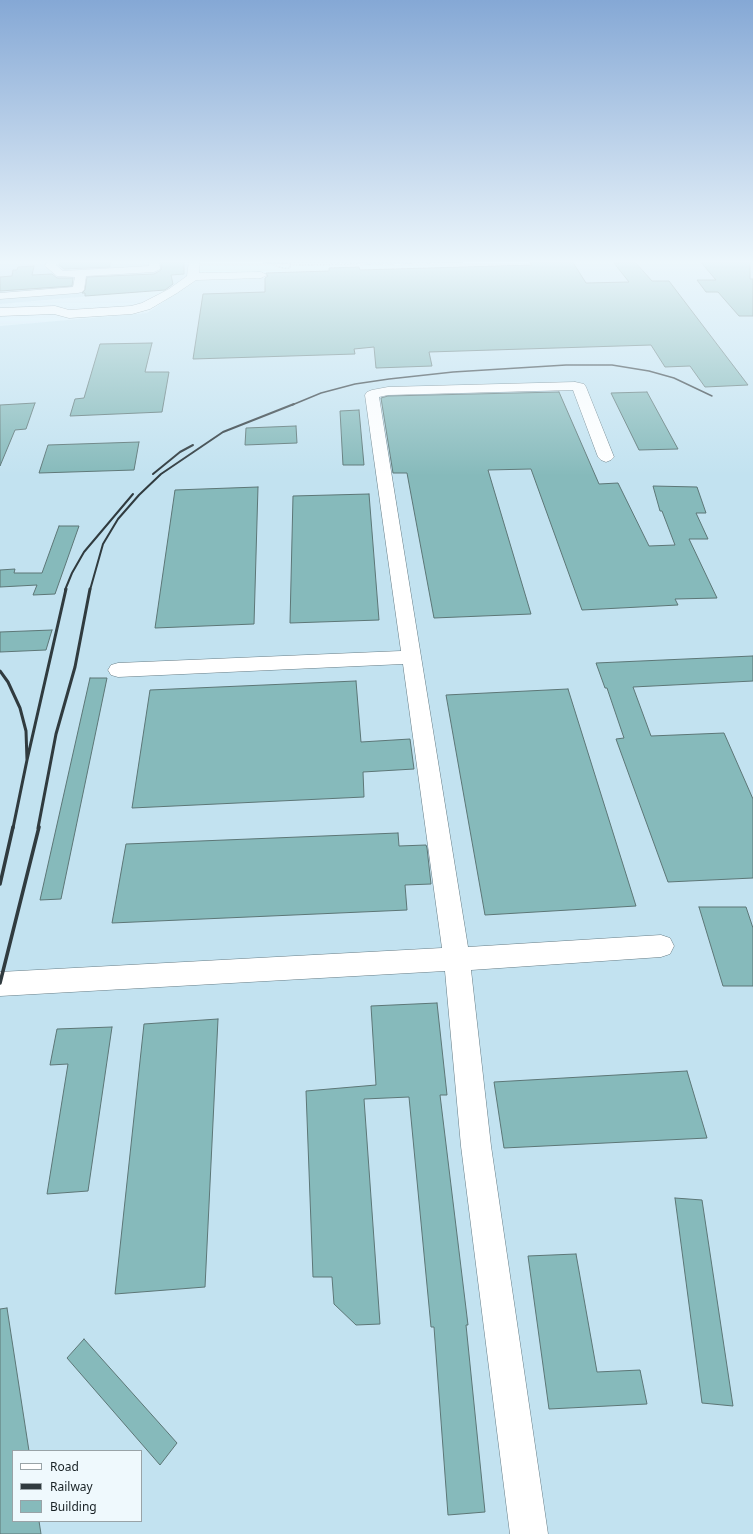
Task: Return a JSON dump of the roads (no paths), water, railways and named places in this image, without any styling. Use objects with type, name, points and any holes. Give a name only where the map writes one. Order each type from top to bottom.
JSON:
[{"type":"lane","points":[[529,1534],[476,1146],[457,959],[372,395],[388,391],[579,387],[606,457]]},
{"type":"lane","points":[[118,670],[411,657]]},
{"type":"lane","points":[[0,984],[457,959],[661,946]]},
{"type":"railway","points":[[292,405],[321,393],[355,384],[389,379],[453,372],[566,365],[612,365],[649,371],[674,378],[712,396]]},
{"type":"railway","points":[[90,590],[103,544],[118,519],[139,495],[161,474],[223,432],[294,404]]},
{"type":"railway","points":[[153,474],[180,452],[193,445]]},
{"type":"railway","points":[[65,590],[72,573],[84,552],[133,494]]},
{"type":"railway","points":[[27,760],[66,589]]},
{"type":"railway","points":[[38,828],[56,734],[75,667],[90,589]]},
{"type":"railway","points":[[0,671],[8,682],[20,708],[26,731],[27,760]]},
{"type":"railway","points":[[13,828],[27,760]]},
{"type":"railway","points":[[0,884],[13,827]]},
{"type":"railway","points":[[0,983],[39,827]]}]
